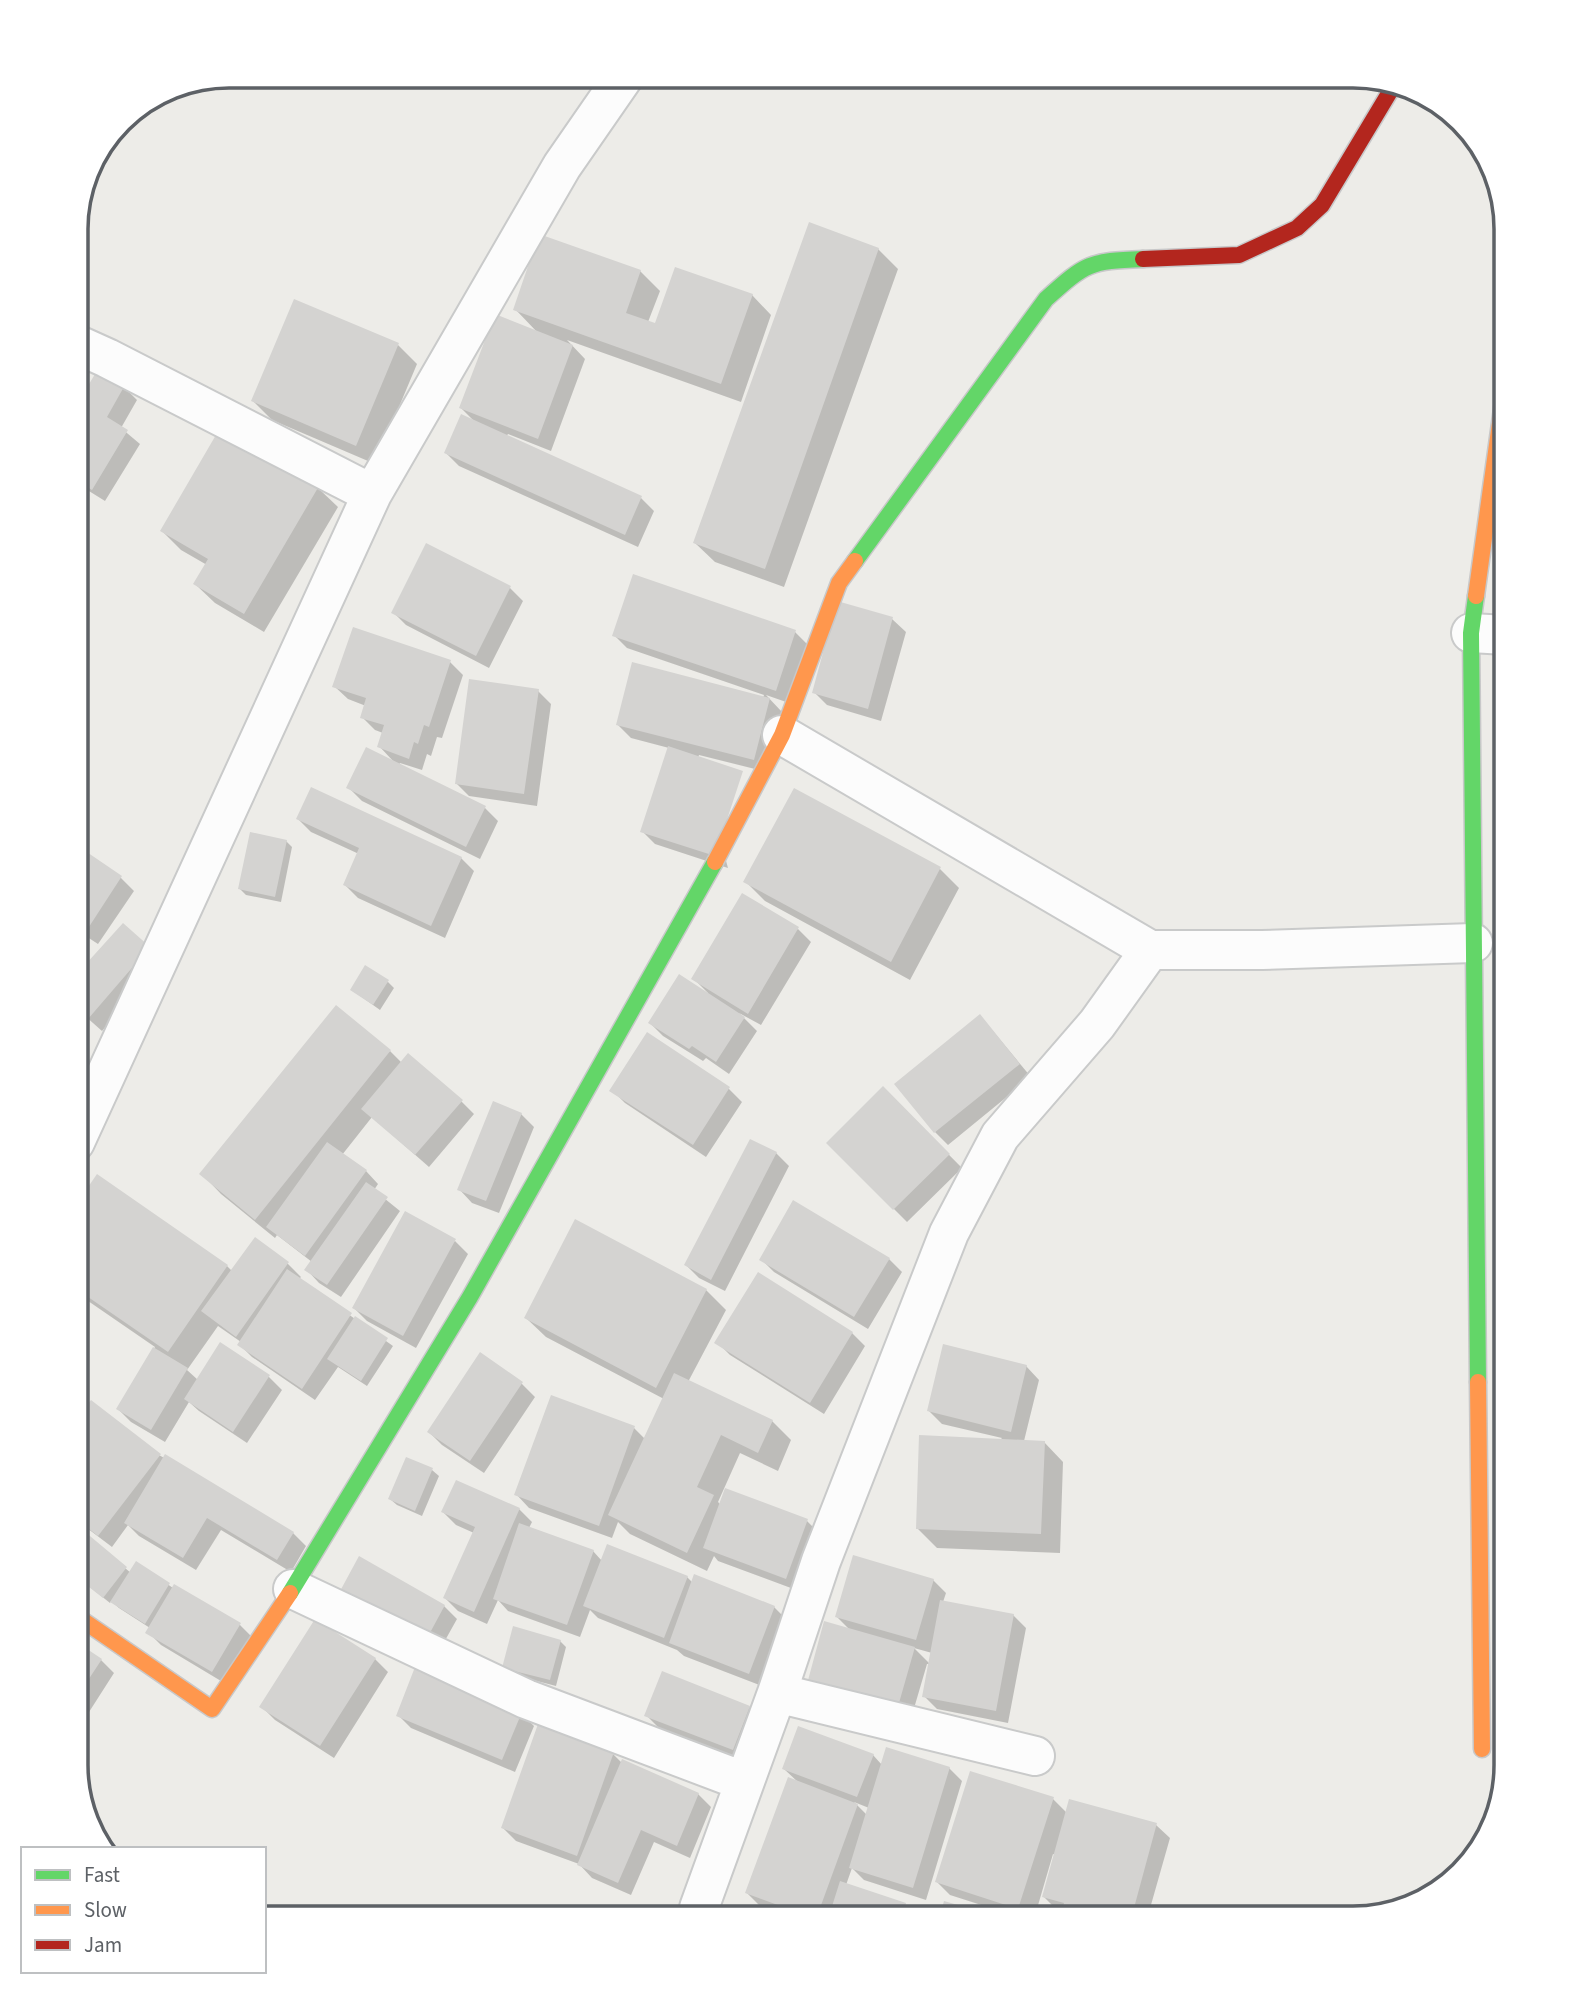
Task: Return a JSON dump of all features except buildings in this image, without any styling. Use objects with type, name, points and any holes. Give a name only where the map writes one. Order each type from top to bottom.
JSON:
[{"type":"street","points":[[88,1114],[372,494],[562,166],[616,88]]},
{"type":"street","points":[[88,1624],[212,1709],[293,1588],[470,1297],[709,874],[782,735],[839,583],[1045,299],[1079,269],[1104,260],[1239,255],[1297,228],[1322,205],[1389,93]]},
{"type":"street","points":[[88,349],[372,494]]},
{"type":"street","points":[[1482,1749],[1473,943],[1494,549]]},
{"type":"street","points":[[782,735],[1150,950],[1262,950],[1473,943]]},
{"type":"street","points":[[700,1906],[777,1693],[821,1561],[949,1233],[1000,1136],[1097,1024],[1150,950]]},
{"type":"street","points":[[293,1588],[526,1699],[743,1781]]},
{"type":"street","points":[[777,1693],[1035,1755]]},
{"type":"traffic: fast","points":[[855,561],[1046,299],[1089,266],[1111,261],[1143,259]]},
{"type":"traffic: fast","points":[[1476,596],[1471,633],[1478,1382]]},
{"type":"traffic: fast","points":[[290,1593],[470,1297],[715,862]]},
{"type":"traffic: slow","points":[[1476,596],[1494,466]]},
{"type":"traffic: slow","points":[[715,862],[782,735],[839,583],[855,561]]},
{"type":"traffic: slow","points":[[1478,1382],[1482,1749]]},
{"type":"traffic: slow","points":[[88,1624],[212,1709],[290,1593]]},
{"type":"traffic: jam","points":[[1143,259],[1239,255],[1297,228],[1322,205],[1389,93]]}]
